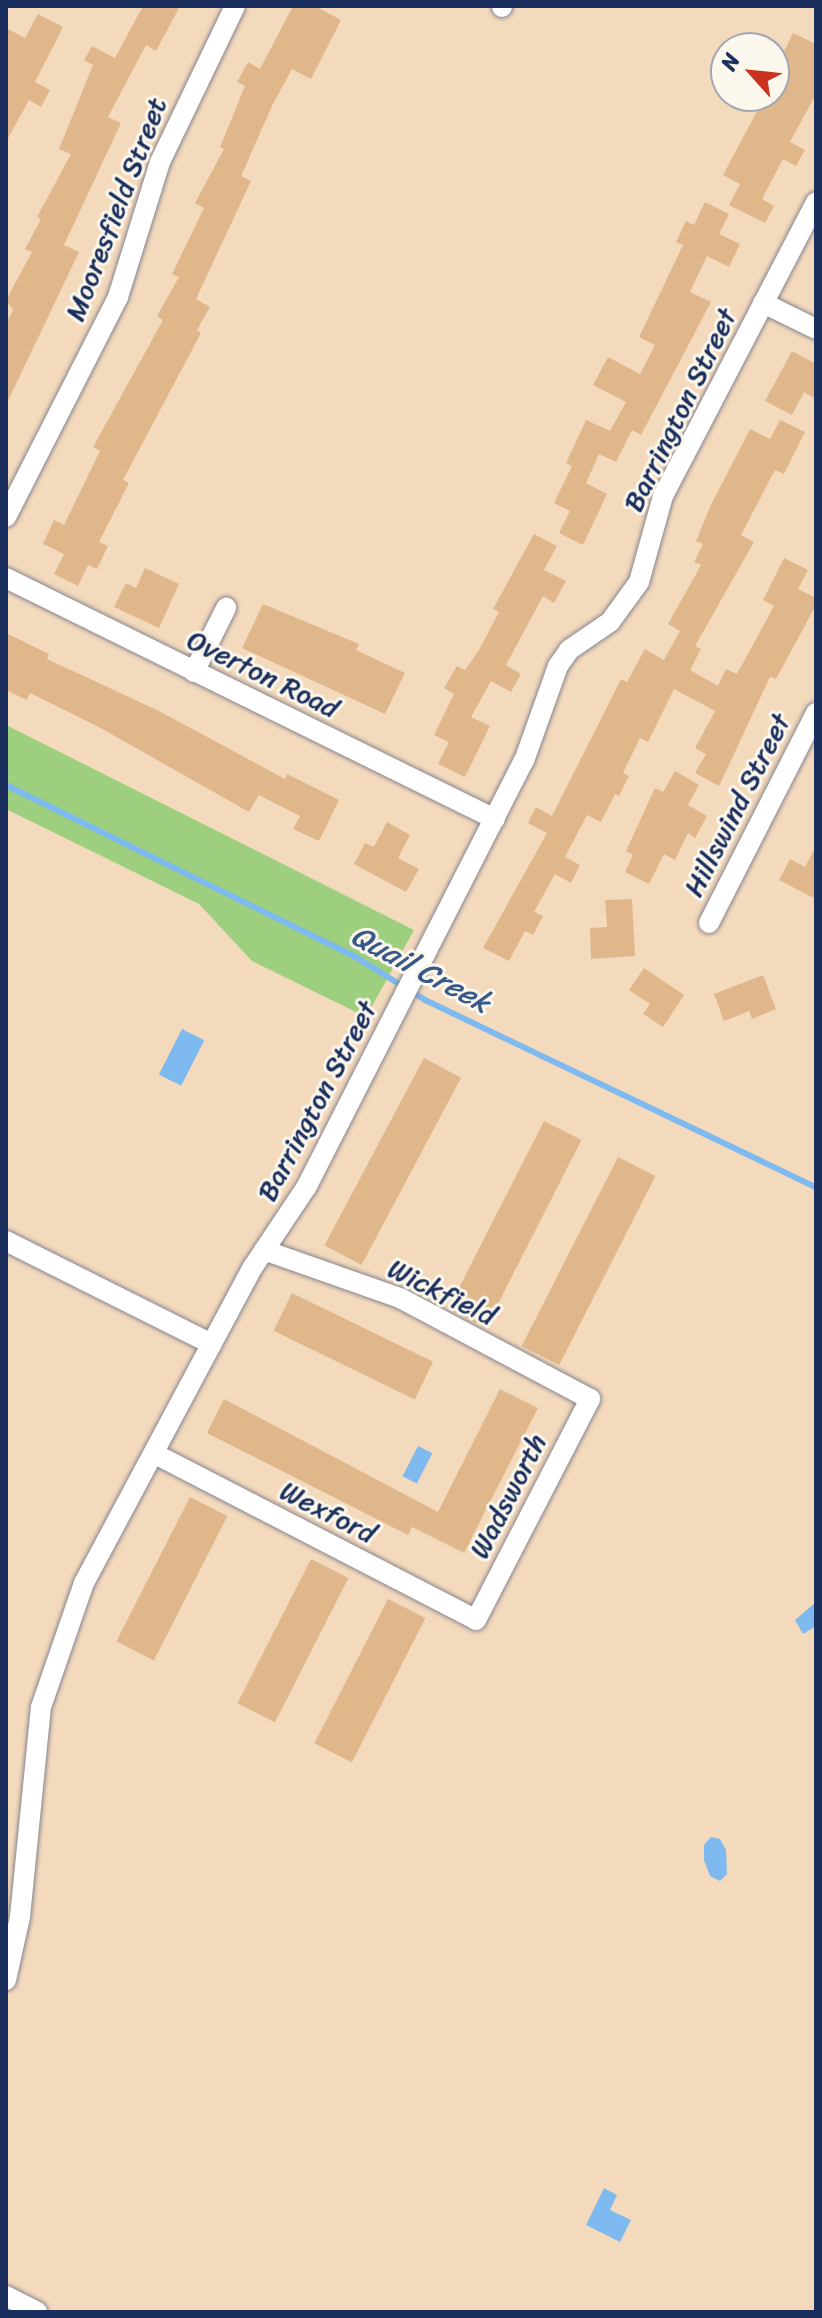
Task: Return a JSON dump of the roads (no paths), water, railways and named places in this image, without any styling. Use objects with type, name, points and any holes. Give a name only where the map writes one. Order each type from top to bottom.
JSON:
[{"type":"street","name":"Mooresfield Street","points":[[6,517],[118,297],[160,162],[235,6]]},
{"type":"street","name":"Barrington Street","points":[[6,1980],[20,1917],[43,1699],[84,1583],[264,1250],[307,1186],[427,954],[524,761],[558,666],[569,650],[610,622],[639,582],[663,496],[816,202]]},
{"type":"street","points":[[763,303],[816,329]]},
{"type":"street","name":"Overton Road","points":[[6,578],[495,819]]},
{"type":"street","points":[[194,672],[226,608]]},
{"type":"street","name":"Hillswind Street","points":[[709,923],[816,713]]},
{"type":"street","points":[[6,1241],[212,1344]]},
{"type":"street","name":"Wickfield","points":[[264,1250],[400,1298],[590,1399]]},
{"type":"street","name":"Wadsworth","points":[[476,1620],[590,1399]]},
{"type":"street","name":"Wexford","points":[[155,1454],[476,1620]]},
{"type":"street","points":[[6,2296],[37,2312]]},
{"type":"water","points":[[182,1029],[204,1040],[181,1086],[159,1074]]},
{"type":"water","points":[[418,1446],[432,1453],[417,1484],[403,1476]]},
{"type":"water","points":[[816,1602],[816,1626],[803,1634],[795,1620]]},
{"type":"water","points":[[711,1837],[720,1839],[726,1850],[727,1874],[720,1881],[710,1876],[704,1860],[704,1845]]},
{"type":"water","points":[[604,2188],[617,2195],[610,2210],[631,2220],[620,2242],[586,2225]]},
{"type":"waterway","name":"Quail Creek","points":[[6,785],[354,956],[425,1000],[816,1187]]}]
